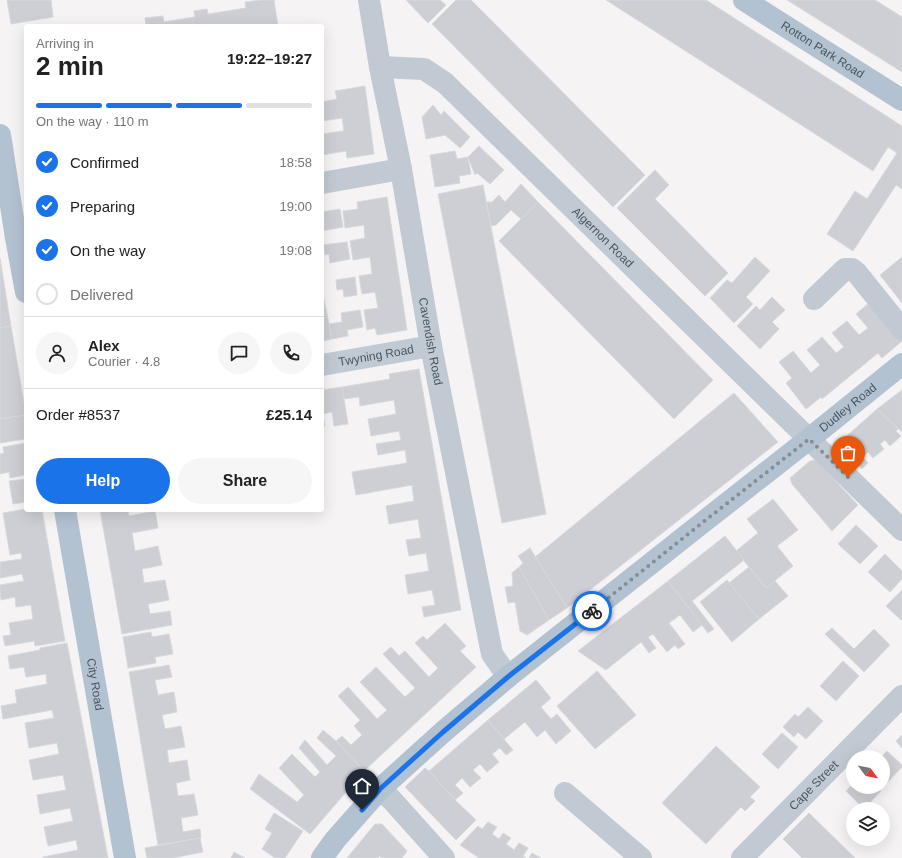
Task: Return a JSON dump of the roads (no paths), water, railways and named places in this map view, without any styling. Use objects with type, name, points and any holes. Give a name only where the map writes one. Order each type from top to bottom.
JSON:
[{"type":"main road","name":"Rotton Park Road","points":[[744,0],[902,100]]},
{"type":"main road","points":[[0,135],[21,236],[24,270]]},
{"type":"main road","name":"Dudley Road","points":[[322,858],[335,840],[380,789],[443,732],[509,676],[902,364]]},
{"type":"main road","name":"City Road","points":[[65,512],[125,858]]},
{"type":"street","name":"Cavendish Road","points":[[369,0],[380,67],[401,169],[431,346],[492,654],[509,676]]},
{"type":"street","name":"Algernon Road","points":[[380,67],[424,69],[446,83],[902,530]]},
{"type":"street","points":[[324,183],[401,169]]},
{"type":"street","points":[[814,299],[845,269],[852,269],[902,328]]},
{"type":"street","name":"Twyning Road","points":[[324,365],[431,346]]},
{"type":"street","name":"Cape Street","points":[[742,858],[902,696]]},
{"type":"street","points":[[380,789],[391,799],[444,858]]},
{"type":"street","points":[[565,793],[641,858]]}]
